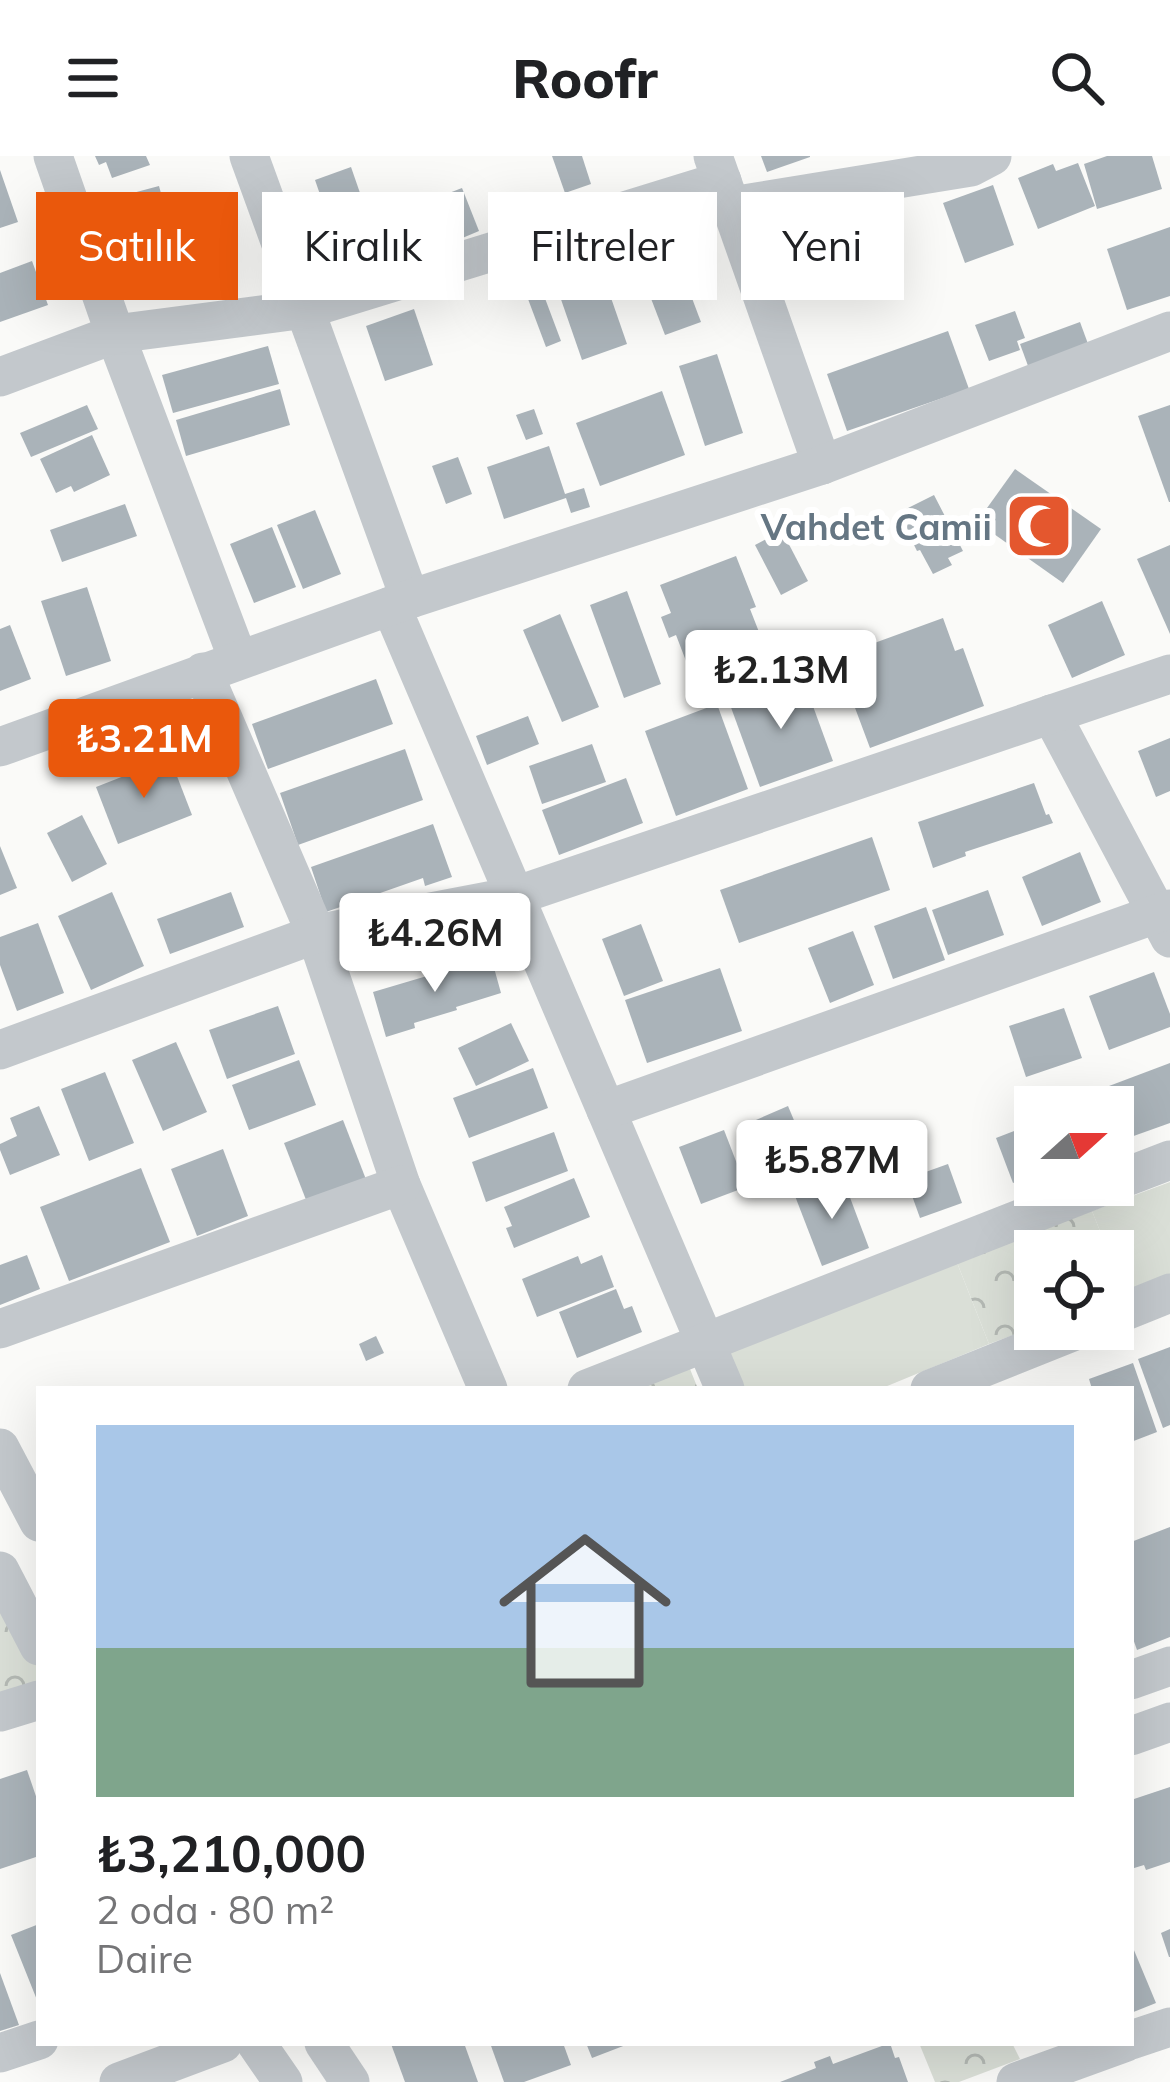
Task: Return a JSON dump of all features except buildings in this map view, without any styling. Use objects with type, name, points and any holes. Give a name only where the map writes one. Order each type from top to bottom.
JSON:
[{"type":"street","points":[[52,156],[116,334],[221,666],[401,1185],[487,1386]]},
{"type":"street","points":[[249,156],[306,309],[401,603],[514,896],[724,1386]]},
{"type":"street","points":[[0,377],[116,334],[306,309],[722,181],[971,167],[992,156]]},
{"type":"street","points":[[722,181],[822,465]]},
{"type":"street","points":[[0,747],[401,603],[822,465],[1170,331]]},
{"type":"street","points":[[0,1050],[316,934],[514,896],[1170,674]]},
{"type":"street","points":[[606,1110],[1166,920],[1051,714]]},
{"type":"street","points":[[1134,1174],[1170,1160]]},
{"type":"street","points":[[0,1329],[401,1185]]},
{"type":"street","points":[[595,1386],[1054,1206]]},
{"type":"street","points":[[1134,1308],[1170,1293]]},
{"type":"street","points":[[938,1386],[1028,1350]]},
{"type":"street","points":[[0,1448],[36,1516]]},
{"type":"street","points":[[14,1595],[36,1640]]},
{"type":"street","points":[[1134,1679],[1170,1666]]},
{"type":"street","points":[[0,1712],[36,1701]]},
{"type":"street","points":[[1134,1735],[1170,1722]]},
{"type":"street","points":[[1134,2040],[1170,2026]]},
{"type":"street","points":[[0,2053],[36,2041]]},
{"type":"street","points":[[119,2082],[215,2046]]},
{"type":"street","points":[[258,2046],[283,2082]]},
{"type":"street","points":[[326,2046],[350,2082]]},
{"type":"street","points":[[1033,2070],[1114,2046]]},
{"type":"green space","points":[[1170,1182],[1170,1274],[1134,1290],[1134,1230],[1100,1230],[1092,1211],[1134,1206],[1134,1195]]},
{"type":"green space","points":[[1092,1211],[1100,1230],[1039,1230]]},
{"type":"green space","points":[[1014,1239],[1014,1335],[989,1344],[956,1260]]},
{"type":"green space","points":[[956,1260],[989,1344],[887,1386],[739,1386],[724,1352]]},
{"type":"green space","points":[[688,1364],[697,1386],[634,1386]]},
{"type":"green space","points":[[0,1608],[36,1643],[36,1701],[0,1712]]},
{"type":"green space","points":[[920,2046],[1014,2046],[1020,2059],[959,2082],[935,2082]]},
{"type":"place","name":"Vahdet Camii","points":[[1039,526]]}]
